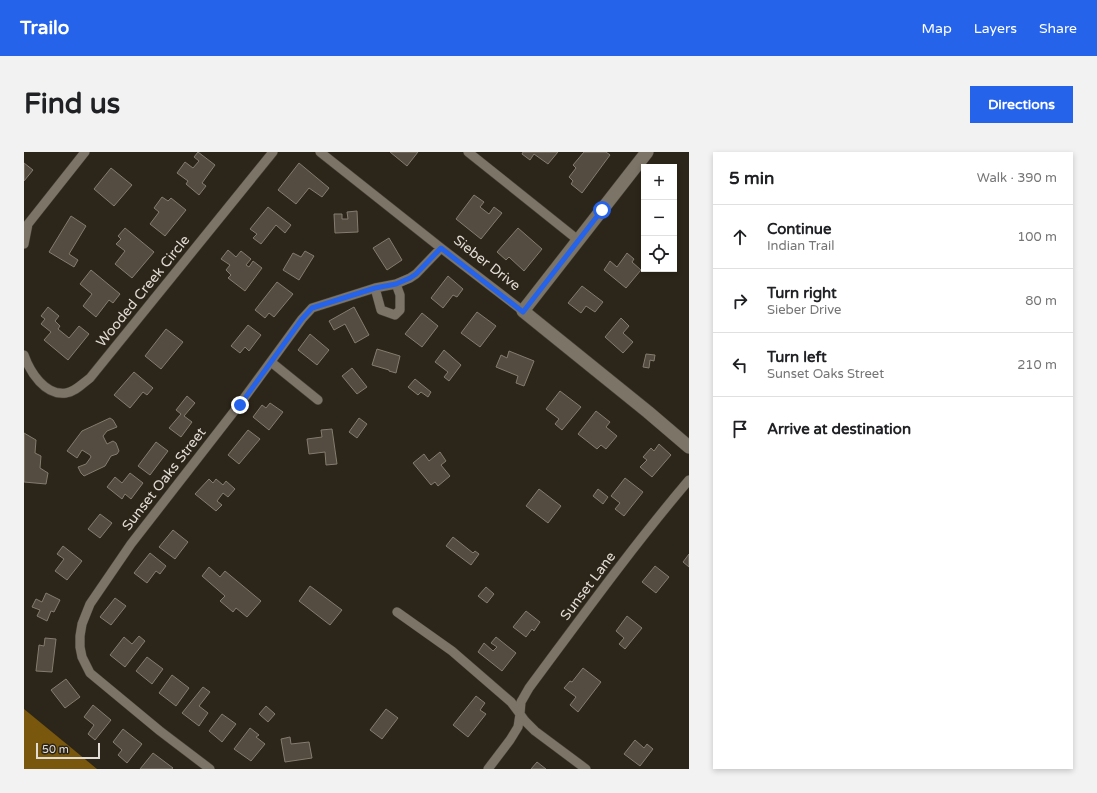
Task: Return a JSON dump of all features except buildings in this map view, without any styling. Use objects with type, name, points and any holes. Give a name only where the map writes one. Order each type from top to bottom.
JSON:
[{"type":"street","points":[[24,244],[28,224],[85,152]]},
{"type":"street","name":"Wooded Creek Circle","points":[[24,355],[28,367],[44,386],[50,390],[66,393],[79,387],[90,378],[273,152]]},
{"type":"street","name":"Sieber Drive","points":[[320,152],[643,407],[689,447]]},
{"type":"street","points":[[468,152],[578,240]]},
{"type":"street","points":[[523,312],[648,152]]},
{"type":"street","name":"Sunset Oaks Street","points":[[210,769],[160,731],[90,673],[82,657],[80,636],[82,624],[90,604],[131,544],[187,474],[302,319],[312,308],[375,288],[396,284],[416,274],[441,248]]},
{"type":"street","points":[[375,288],[381,310],[394,315],[400,310],[400,295],[396,284]]},
{"type":"street","points":[[271,362],[318,400]]},
{"type":"street","name":"Sunset Lane","points":[[488,769],[518,727],[522,702],[529,688],[656,520],[689,480]]},
{"type":"street","points":[[398,612],[452,651],[511,702],[524,721],[535,731],[586,769]]},
{"type":"shaded area","points":[[24,709],[97,769],[24,769]]},
{"type":"route","points":[[240,405],[302,319],[312,308],[375,288],[396,284],[410,278],[434,257],[441,248],[523,312],[602,210]]}]
